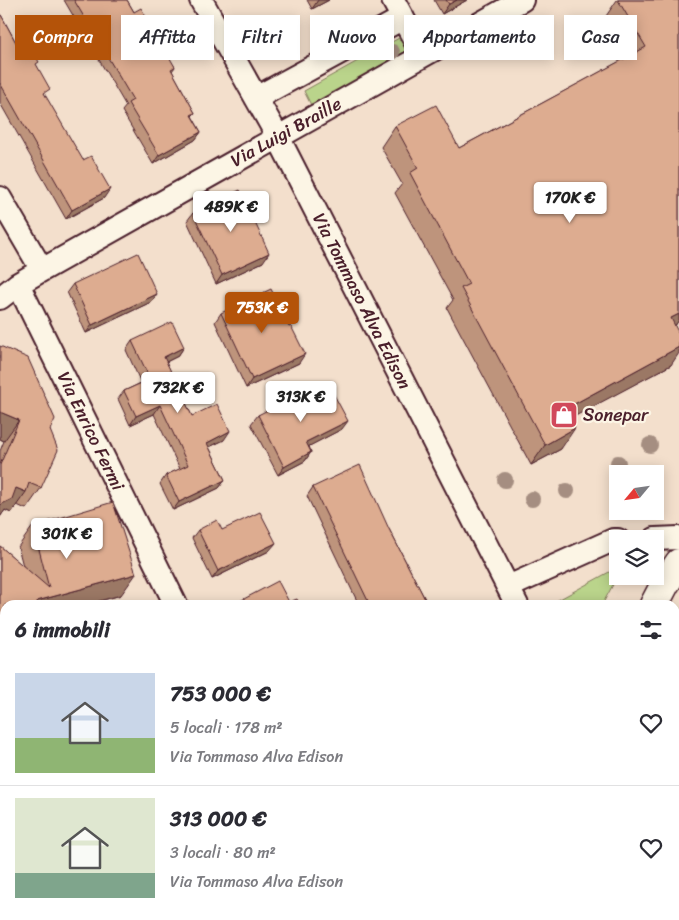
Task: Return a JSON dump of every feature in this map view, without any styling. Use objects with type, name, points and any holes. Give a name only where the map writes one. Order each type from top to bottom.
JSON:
[{"type":"street","name":"Via Tommaso Alva Edison","points":[[200,0],[278,137],[512,596]]},
{"type":"street","name":"Via Luigi Braille","points":[[495,15],[522,0]]},
{"type":"street","points":[[256,98],[398,9]]},
{"type":"street","name":"Via Luigi Braille","points":[[0,298],[18,284],[42,270],[415,60]]},
{"type":"street","points":[[0,198],[42,270]]},
{"type":"street","name":"Via Enrico Fermi","points":[[18,284],[174,600]]},
{"type":"street","points":[[664,539],[679,538]]},
{"type":"street","points":[[512,596],[609,542]]},
{"type":"street","points":[[657,600],[679,563]]},
{"type":"green space","points":[[399,38],[404,46],[404,55],[312,107],[304,91],[360,60],[394,60],[394,41]]},
{"type":"green space","points":[[609,572],[609,585],[613,585],[605,600],[558,600]]},
{"type":"building","points":[[74,0],[127,0],[134,12],[141,8],[145,15],[121,15],[121,60],[171,60],[175,67],[171,69],[195,113],[191,115],[201,132],[159,155],[128,103],[133,100],[109,60],[111,60],[111,15],[83,15]]},
{"type":"building","points":[[446,0],[457,0],[449,4]]},
{"type":"building","points":[[618,0],[679,0],[679,314],[671,318],[679,334],[679,347],[565,409],[575,428],[545,445],[461,288],[469,284],[410,173],[418,168],[395,126],[436,105],[459,148],[622,60],[637,60],[637,52],[646,47],[637,32],[637,15],[627,15]]},
{"type":"building","points":[[0,13],[15,41],[15,60],[38,60],[39,62],[36,64],[50,89],[44,93],[83,160],[91,156],[110,189],[72,210],[0,83]]},
{"type":"building","points":[[240,190],[269,253],[222,275],[193,213]]},
{"type":"building","points":[[138,253],[157,294],[92,325],[73,284]]},
{"type":"building","points":[[271,289],[289,327],[291,326],[305,354],[252,379],[221,313]]},
{"type":"building","points":[[172,322],[184,347],[164,357],[192,416],[217,404],[230,431],[207,443],[225,480],[179,502],[166,475],[188,465],[160,405],[136,416],[124,391],[150,379],[132,341]]},
{"type":"building","points":[[0,346],[28,358],[55,419],[50,430],[58,450],[41,488],[29,483],[26,492],[16,488],[12,499],[0,505],[0,465],[19,420],[0,412]]},
{"type":"building","points":[[311,388],[317,398],[332,391],[348,421],[306,442],[311,452],[284,467],[258,415]]},
{"type":"building","points":[[360,465],[389,529],[425,600],[368,600],[313,487]]},
{"type":"building","points":[[113,502],[136,574],[41,600],[0,600],[0,546],[49,588],[33,526]]},
{"type":"building","points":[[260,512],[276,543],[218,571],[198,530],[217,520],[222,530]]},
{"type":"building","points":[[278,581],[288,600],[242,600]]},
{"type":"place","name":"Sonepar","points":[[564,415]]}]
